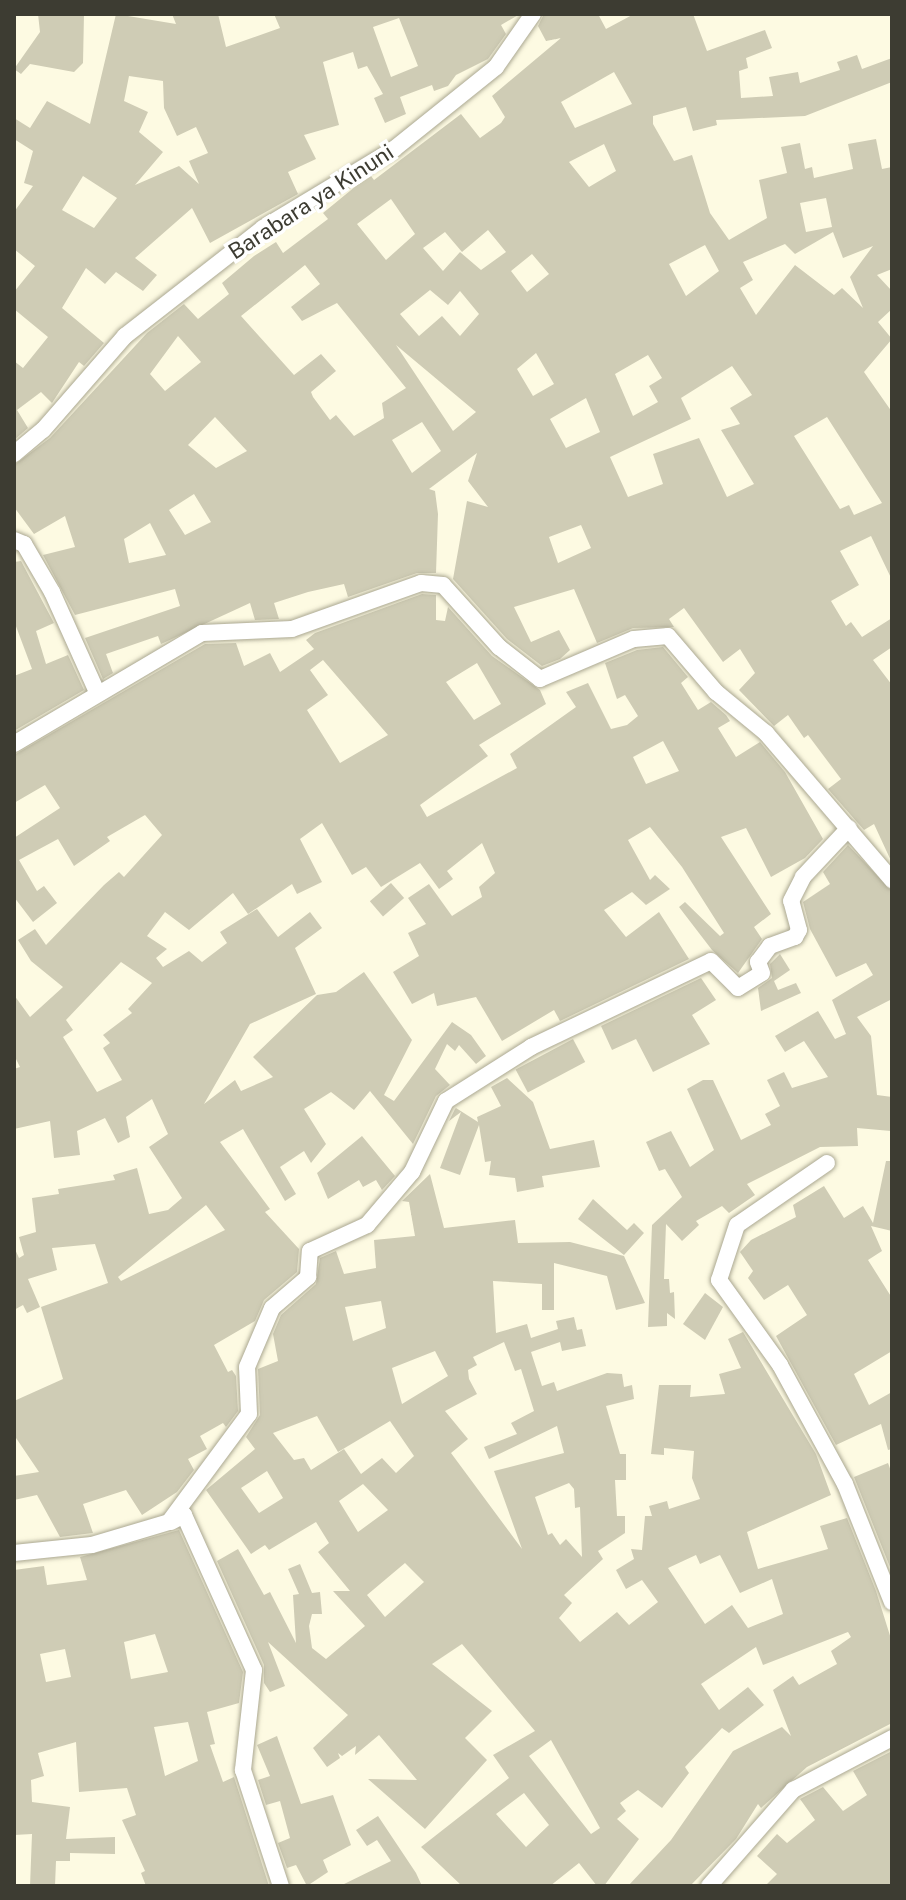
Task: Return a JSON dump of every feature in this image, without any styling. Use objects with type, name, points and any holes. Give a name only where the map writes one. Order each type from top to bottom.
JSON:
[{"type":"street","name":"Barabara ya Kinuni","points":[[14,454],[43,430],[125,336],[263,228],[394,149],[496,67],[533,14]]},
{"type":"street","points":[[14,540],[24,544],[52,592],[97,692]]},
{"type":"street","points":[[14,744],[62,720],[97,692],[202,633],[292,629],[421,583],[443,585],[499,647],[540,679],[634,639],[668,636],[716,692],[766,733],[892,880]]},
{"type":"street","points":[[169,1522],[249,1414],[247,1367],[272,1308],[308,1277],[310,1251],[367,1225],[412,1172],[446,1101],[531,1047],[711,961],[738,988],[762,973],[758,962],[770,946],[795,937],[799,930],[791,901],[803,877],[849,828]]},
{"type":"street","points":[[827,1163],[737,1225],[719,1280],[780,1365],[839,1473],[892,1602]]},
{"type":"street","points":[[14,1553],[92,1545],[184,1515],[254,1670],[243,1770],[281,1886]]},
{"type":"street","points":[[709,1886],[793,1790],[892,1738]]},
{"type":"building","points":[[38,14],[84,14],[83,63],[74,72],[30,64],[21,74],[14,69],[40,32]]},
{"type":"building","points":[[116,14],[176,24],[172,14],[218,14],[226,47],[280,28],[274,14],[520,14],[501,25],[506,34],[488,59],[456,75],[448,86],[434,91],[432,85],[400,97],[406,114],[385,123],[374,98],[383,94],[367,66],[358,69],[353,52],[323,62],[339,125],[304,135],[316,159],[288,172],[298,194],[210,243],[192,208],[135,258],[157,275],[143,291],[116,272],[105,284],[86,268],[62,308],[104,343],[84,366],[79,362],[52,403],[41,392],[17,410],[28,428],[14,440],[14,361],[23,368],[48,337],[14,309],[14,292],[35,266],[14,249],[14,212],[33,186],[24,183],[33,151],[14,139],[14,118],[30,128],[47,101],[90,124]],"holes":[[[399,18],[418,66],[391,77],[373,27]],[[129,76],[163,81],[164,108],[177,136],[196,127],[208,153],[189,161],[199,184],[179,166],[135,185],[163,152],[139,132],[148,112],[124,101]],[[83,176],[117,198],[94,228],[62,210]]]},
{"type":"building","points":[[544,14],[598,14],[606,29],[634,14],[693,14],[707,51],[765,30],[772,48],[746,58],[748,68],[739,71],[741,98],[773,96],[769,77],[798,72],[800,83],[840,70],[837,62],[857,55],[862,69],[892,58],[892,82],[805,116],[716,120],[717,125],[693,131],[686,107],[653,116],[653,124],[674,161],[692,155],[710,213],[729,240],[767,218],[759,180],[787,173],[781,147],[800,143],[805,169],[812,167],[814,178],[853,169],[848,144],[876,139],[882,169],[892,167],[892,269],[877,275],[892,291],[892,309],[878,322],[892,339],[864,372],[892,412],[892,580],[871,536],[840,551],[859,585],[831,601],[846,626],[851,622],[862,637],[892,618],[892,647],[873,660],[892,685],[892,863],[874,824],[864,830],[828,789],[841,779],[808,735],[804,738],[788,715],[774,726],[739,690],[755,673],[740,649],[723,662],[684,608],[669,619],[674,627],[633,628],[597,643],[574,589],[514,607],[531,642],[559,630],[570,650],[560,659],[542,666],[507,639],[453,579],[467,501],[488,507],[468,481],[477,453],[429,489],[435,491],[438,514],[436,573],[417,573],[348,597],[344,584],[308,592],[274,603],[279,619],[255,620],[250,603],[161,644],[158,636],[106,654],[113,673],[103,679],[85,638],[180,606],[175,589],[75,615],[43,555],[75,547],[65,516],[34,534],[14,507],[14,465],[50,438],[147,333],[184,304],[198,319],[229,294],[222,283],[254,256],[276,242],[283,253],[328,219],[323,213],[356,186],[371,176],[374,180],[461,114],[480,138],[501,123],[505,117],[492,96],[561,38],[546,41],[538,26]],"holes":[[[614,72],[632,104],[575,128],[561,102]],[[604,144],[616,171],[589,187],[569,162]],[[826,198],[832,227],[806,232],[800,203]],[[391,199],[415,234],[386,260],[357,224]],[[488,230],[506,252],[481,270],[460,252],[443,271],[423,248],[445,232],[462,252]],[[833,232],[843,258],[873,246],[850,277],[863,308],[842,288],[834,295],[795,265],[756,315],[740,288],[753,280],[743,262],[785,244],[795,254]],[[705,245],[719,271],[686,296],[669,264]],[[532,254],[549,274],[527,292],[511,271]],[[305,265],[320,284],[291,307],[302,321],[337,303],[406,388],[382,403],[384,418],[354,436],[336,415],[330,420],[311,392],[336,371],[321,354],[294,375],[241,316]],[[430,290],[448,305],[460,291],[479,314],[460,336],[442,316],[419,336],[400,314]],[[178,336],[201,362],[165,391],[150,374]],[[396,345],[476,412],[453,431]],[[536,353],[554,384],[533,396],[517,369]],[[648,355],[662,378],[649,386],[658,402],[633,416],[615,374]],[[732,366],[752,395],[730,408],[740,424],[721,430],[754,484],[727,497],[699,438],[653,454],[663,484],[628,497],[610,457],[691,419],[681,398]],[[586,398],[600,432],[566,448],[550,419]],[[215,417],[247,451],[216,468],[188,445]],[[827,417],[882,503],[854,515],[849,505],[840,509],[794,436]],[[422,422],[441,451],[412,473],[392,440]],[[194,494],[211,522],[185,535],[169,510]],[[150,523],[166,555],[129,563],[124,539]],[[581,525],[591,548],[558,563],[549,537]]]},
{"type":"building","points":[[21,561],[54,623],[36,631],[46,664],[68,655],[84,690],[14,731],[14,676],[32,669],[14,621],[14,562]]},
{"type":"building","points":[[422,594],[436,595],[436,620],[445,621],[448,607],[492,656],[540,690],[546,704],[479,745],[488,756],[420,805],[427,817],[517,768],[510,754],[576,707],[566,692],[588,683],[611,729],[627,725],[638,716],[625,695],[617,699],[605,663],[637,650],[663,647],[688,677],[681,683],[698,710],[711,702],[730,721],[718,728],[736,757],[760,742],[785,772],[823,839],[805,858],[771,877],[746,828],[721,837],[771,914],[754,927],[762,939],[738,973],[712,950],[679,907],[685,902],[720,936],[724,933],[682,867],[650,827],[628,840],[650,880],[655,875],[670,889],[646,905],[632,892],[604,910],[626,937],[659,912],[689,959],[560,1021],[554,1010],[502,1041],[476,997],[437,1006],[434,993],[412,1004],[393,972],[419,956],[408,933],[426,924],[408,898],[429,884],[452,916],[482,897],[479,887],[495,873],[482,843],[447,871],[453,879],[439,889],[420,863],[381,887],[366,867],[352,875],[322,823],[300,839],[322,882],[297,894],[292,884],[248,914],[233,893],[189,930],[165,912],[147,936],[167,949],[156,958],[163,967],[189,951],[202,962],[227,943],[220,932],[257,909],[278,937],[310,912],[322,928],[295,948],[316,994],[250,1024],[204,1104],[235,1080],[241,1091],[273,1077],[253,1057],[317,995],[336,992],[364,972],[412,1040],[384,1095],[394,1101],[452,1022],[471,1035],[486,1056],[476,1064],[459,1045],[455,1051],[447,1044],[435,1069],[450,1085],[436,1096],[413,1144],[370,1091],[354,1110],[331,1092],[304,1109],[326,1144],[311,1163],[304,1151],[280,1167],[296,1194],[285,1201],[243,1129],[220,1142],[270,1209],[265,1212],[299,1249],[297,1272],[264,1300],[255,1321],[214,1345],[228,1372],[232,1370],[236,1376],[238,1411],[226,1427],[223,1423],[200,1436],[207,1449],[188,1459],[194,1470],[177,1492],[142,1515],[126,1490],[83,1504],[93,1533],[60,1537],[37,1495],[14,1500],[14,1476],[39,1472],[14,1435],[14,1401],[63,1379],[41,1307],[108,1283],[95,1244],[52,1248],[57,1270],[28,1279],[40,1307],[27,1313],[23,1305],[14,1310],[14,1247],[19,1258],[24,1255],[19,1237],[36,1232],[32,1198],[59,1194],[58,1189],[115,1180],[113,1175],[137,1168],[149,1214],[168,1210],[182,1198],[149,1147],[168,1134],[152,1099],[126,1117],[130,1137],[118,1143],[105,1118],[77,1131],[80,1155],[54,1158],[50,1121],[14,1129],[14,1069],[20,1067],[14,1055],[14,995],[30,1017],[63,987],[31,961],[18,940],[35,929],[46,945],[104,885],[119,872],[124,877],[162,835],[145,815],[107,837],[110,841],[74,866],[58,839],[19,860],[37,891],[44,886],[57,903],[33,922],[14,897],[14,838],[60,808],[45,785],[14,803],[14,755],[205,644],[236,643],[244,666],[270,653],[280,672],[314,649],[306,640],[315,633]],"holes":[[[323,660],[388,735],[340,763],[307,710],[328,695],[310,670]],[[477,663],[501,704],[474,720],[446,682]],[[663,741],[679,771],[646,784],[633,757]],[[121,962],[152,983],[128,1009],[132,1013],[103,1035],[110,1043],[103,1048],[122,1080],[97,1092],[63,1037],[73,1030],[66,1020]],[[206,1205],[225,1230],[121,1281],[118,1277]]]},
{"type":"building","points":[[848,845],[892,891],[892,999],[857,1017],[871,1036],[877,1095],[892,1097],[891,1131],[857,1128],[858,1146],[820,1147],[747,1184],[755,1195],[729,1213],[722,1206],[696,1221],[699,1225],[682,1241],[666,1224],[664,1279],[669,1279],[670,1293],[674,1292],[675,1319],[667,1313],[667,1326],[648,1327],[652,1225],[682,1197],[665,1169],[659,1171],[646,1142],[671,1131],[690,1167],[714,1150],[687,1089],[703,1080],[713,1080],[741,1140],[771,1125],[765,1114],[780,1106],[767,1080],[784,1072],[792,1088],[828,1077],[804,1041],[785,1052],[775,1036],[818,1011],[835,1039],[846,1034],[832,1000],[873,975],[866,963],[836,977],[810,929],[803,902],[830,884],[823,872]]},
{"type":"building","points":[[391,883],[404,898],[383,916],[370,901]]},
{"type":"building","points":[[780,954],[790,970],[774,981],[778,990],[796,983],[801,993],[761,1011],[758,988],[772,978],[770,964]]},
{"type":"building","points":[[701,978],[716,1000],[692,1015],[710,1044],[653,1072],[636,1039],[612,1050],[601,1026]]},
{"type":"building","points":[[573,1039],[585,1062],[528,1092],[516,1070]]},
{"type":"building","points":[[507,1078],[533,1102],[550,1149],[594,1140],[600,1167],[542,1176],[544,1187],[517,1192],[515,1178],[489,1175],[491,1161],[485,1162],[479,1125],[460,1175],[440,1168],[461,1112],[449,1121],[455,1109],[456,1108],[478,1122],[477,1117],[501,1106],[491,1087]]},
{"type":"building","points":[[362,1136],[395,1176],[382,1190],[376,1180],[363,1187],[359,1180],[328,1199],[317,1173]]},
{"type":"building","points":[[886,1161],[892,1161],[892,1231],[871,1226],[882,1251],[868,1260],[892,1298],[892,1351],[854,1374],[869,1405],[892,1392],[892,1449],[888,1450],[881,1424],[836,1445],[776,1336],[807,1315],[788,1285],[764,1300],[748,1278],[753,1271],[740,1252],[751,1240],[796,1217],[793,1205],[824,1186],[844,1218],[863,1206],[873,1223]]},
{"type":"building","points":[[430,1174],[444,1228],[515,1220],[518,1243],[570,1242],[624,1256],[645,1303],[616,1310],[607,1276],[554,1263],[554,1310],[542,1310],[542,1284],[493,1281],[496,1333],[527,1324],[531,1338],[558,1329],[556,1321],[574,1317],[577,1330],[582,1329],[586,1346],[562,1351],[560,1342],[531,1352],[542,1386],[554,1382],[557,1391],[607,1373],[622,1374],[624,1387],[632,1385],[634,1399],[606,1406],[620,1454],[626,1454],[626,1480],[615,1480],[617,1516],[625,1516],[625,1533],[598,1551],[603,1559],[564,1595],[572,1603],[559,1618],[580,1642],[617,1612],[629,1625],[658,1602],[642,1580],[626,1589],[616,1570],[634,1559],[631,1549],[642,1550],[645,1516],[652,1516],[649,1506],[667,1501],[669,1509],[700,1499],[692,1478],[694,1451],[664,1448],[664,1455],[651,1454],[659,1385],[691,1385],[690,1397],[725,1394],[719,1374],[741,1368],[728,1339],[743,1332],[816,1454],[831,1495],[747,1532],[758,1569],[828,1549],[820,1526],[847,1518],[892,1642],[892,1723],[807,1767],[761,1808],[758,1804],[736,1839],[690,1886],[628,1886],[671,1840],[733,1751],[782,1727],[791,1736],[773,1690],[793,1676],[799,1685],[837,1664],[831,1651],[851,1637],[848,1632],[763,1665],[756,1647],[701,1684],[719,1710],[748,1687],[764,1705],[729,1733],[722,1728],[685,1767],[689,1773],[662,1808],[638,1790],[620,1803],[626,1811],[617,1819],[639,1839],[604,1886],[597,1886],[579,1863],[550,1886],[462,1886],[421,1847],[509,1778],[493,1755],[535,1731],[462,1644],[432,1664],[492,1711],[465,1738],[487,1760],[425,1829],[368,1779],[417,1780],[379,1735],[355,1755],[356,1746],[342,1756],[338,1753],[340,1758],[327,1767],[313,1748],[348,1715],[268,1642],[285,1686],[270,1692],[264,1683],[264,1665],[217,1561],[238,1549],[264,1595],[270,1592],[296,1643],[293,1595],[299,1594],[288,1569],[300,1564],[312,1593],[320,1592],[322,1614],[312,1614],[309,1626],[312,1648],[326,1659],[365,1626],[333,1591],[350,1591],[318,1552],[329,1543],[316,1522],[269,1550],[265,1545],[251,1554],[206,1490],[255,1449],[246,1437],[260,1415],[258,1369],[278,1361],[273,1334],[281,1315],[316,1284],[320,1258],[336,1251],[344,1274],[376,1268],[374,1240],[415,1236],[409,1202],[402,1201]],"holes":[[[381,1301],[386,1328],[353,1341],[345,1307]],[[504,1342],[515,1371],[521,1369],[534,1411],[511,1423],[517,1434],[484,1447],[489,1459],[557,1426],[564,1453],[494,1471],[522,1549],[451,1453],[468,1439],[445,1411],[477,1394],[468,1370],[477,1365],[473,1357]],[[435,1351],[448,1376],[402,1404],[392,1368]],[[317,1416],[338,1452],[390,1421],[414,1456],[396,1473],[382,1458],[361,1474],[344,1449],[311,1470],[304,1458],[294,1460],[273,1433]],[[267,1471],[283,1498],[259,1513],[241,1488]],[[569,1483],[574,1489],[575,1508],[580,1507],[582,1557],[566,1539],[560,1545],[552,1533],[548,1535],[535,1497]],[[363,1484],[388,1510],[358,1532],[339,1501]],[[696,1555],[700,1564],[720,1555],[740,1593],[772,1579],[783,1614],[748,1628],[732,1605],[705,1624],[668,1568]],[[405,1563],[424,1582],[385,1617],[367,1595]],[[551,1740],[600,1828],[591,1834],[529,1756]],[[524,1793],[549,1825],[526,1847],[496,1814]]]},
{"type":"building","points":[[593,1199],[627,1230],[634,1223],[644,1233],[624,1255],[578,1219]]},
{"type":"building","points":[[705,1293],[723,1307],[705,1340],[683,1324]]},
{"type":"building","points":[[888,1463],[892,1474],[892,1572],[854,1477]]},
{"type":"building","points":[[179,1530],[243,1672],[239,1703],[207,1712],[215,1744],[210,1745],[223,1782],[234,1777],[269,1886],[146,1886],[141,1873],[145,1871],[122,1820],[136,1815],[127,1788],[79,1792],[76,1742],[38,1753],[44,1776],[31,1780],[32,1802],[70,1807],[66,1839],[115,1837],[115,1854],[70,1853],[70,1861],[56,1861],[55,1886],[30,1886],[32,1834],[14,1835],[14,1570],[44,1566],[47,1585],[87,1580],[80,1557]],"holes":[[[155,1634],[168,1672],[131,1679],[124,1642]],[[65,1649],[71,1677],[46,1682],[40,1654]],[[188,1722],[198,1761],[165,1776],[154,1727]]]},
{"type":"building","points":[[277,1736],[301,1804],[333,1795],[351,1845],[323,1860],[328,1872],[307,1886],[296,1865],[287,1868],[278,1843],[290,1838],[280,1801],[266,1805],[258,1780],[270,1776],[257,1745]]},
{"type":"building","points":[[892,1751],[892,1886],[765,1886],[777,1874],[757,1856],[777,1834],[787,1843],[815,1820],[800,1799],[823,1787],[843,1811],[867,1795],[853,1771]]},
{"type":"building","points":[[378,1816],[422,1886],[340,1886],[391,1861],[377,1840],[367,1846],[356,1830]]}]
